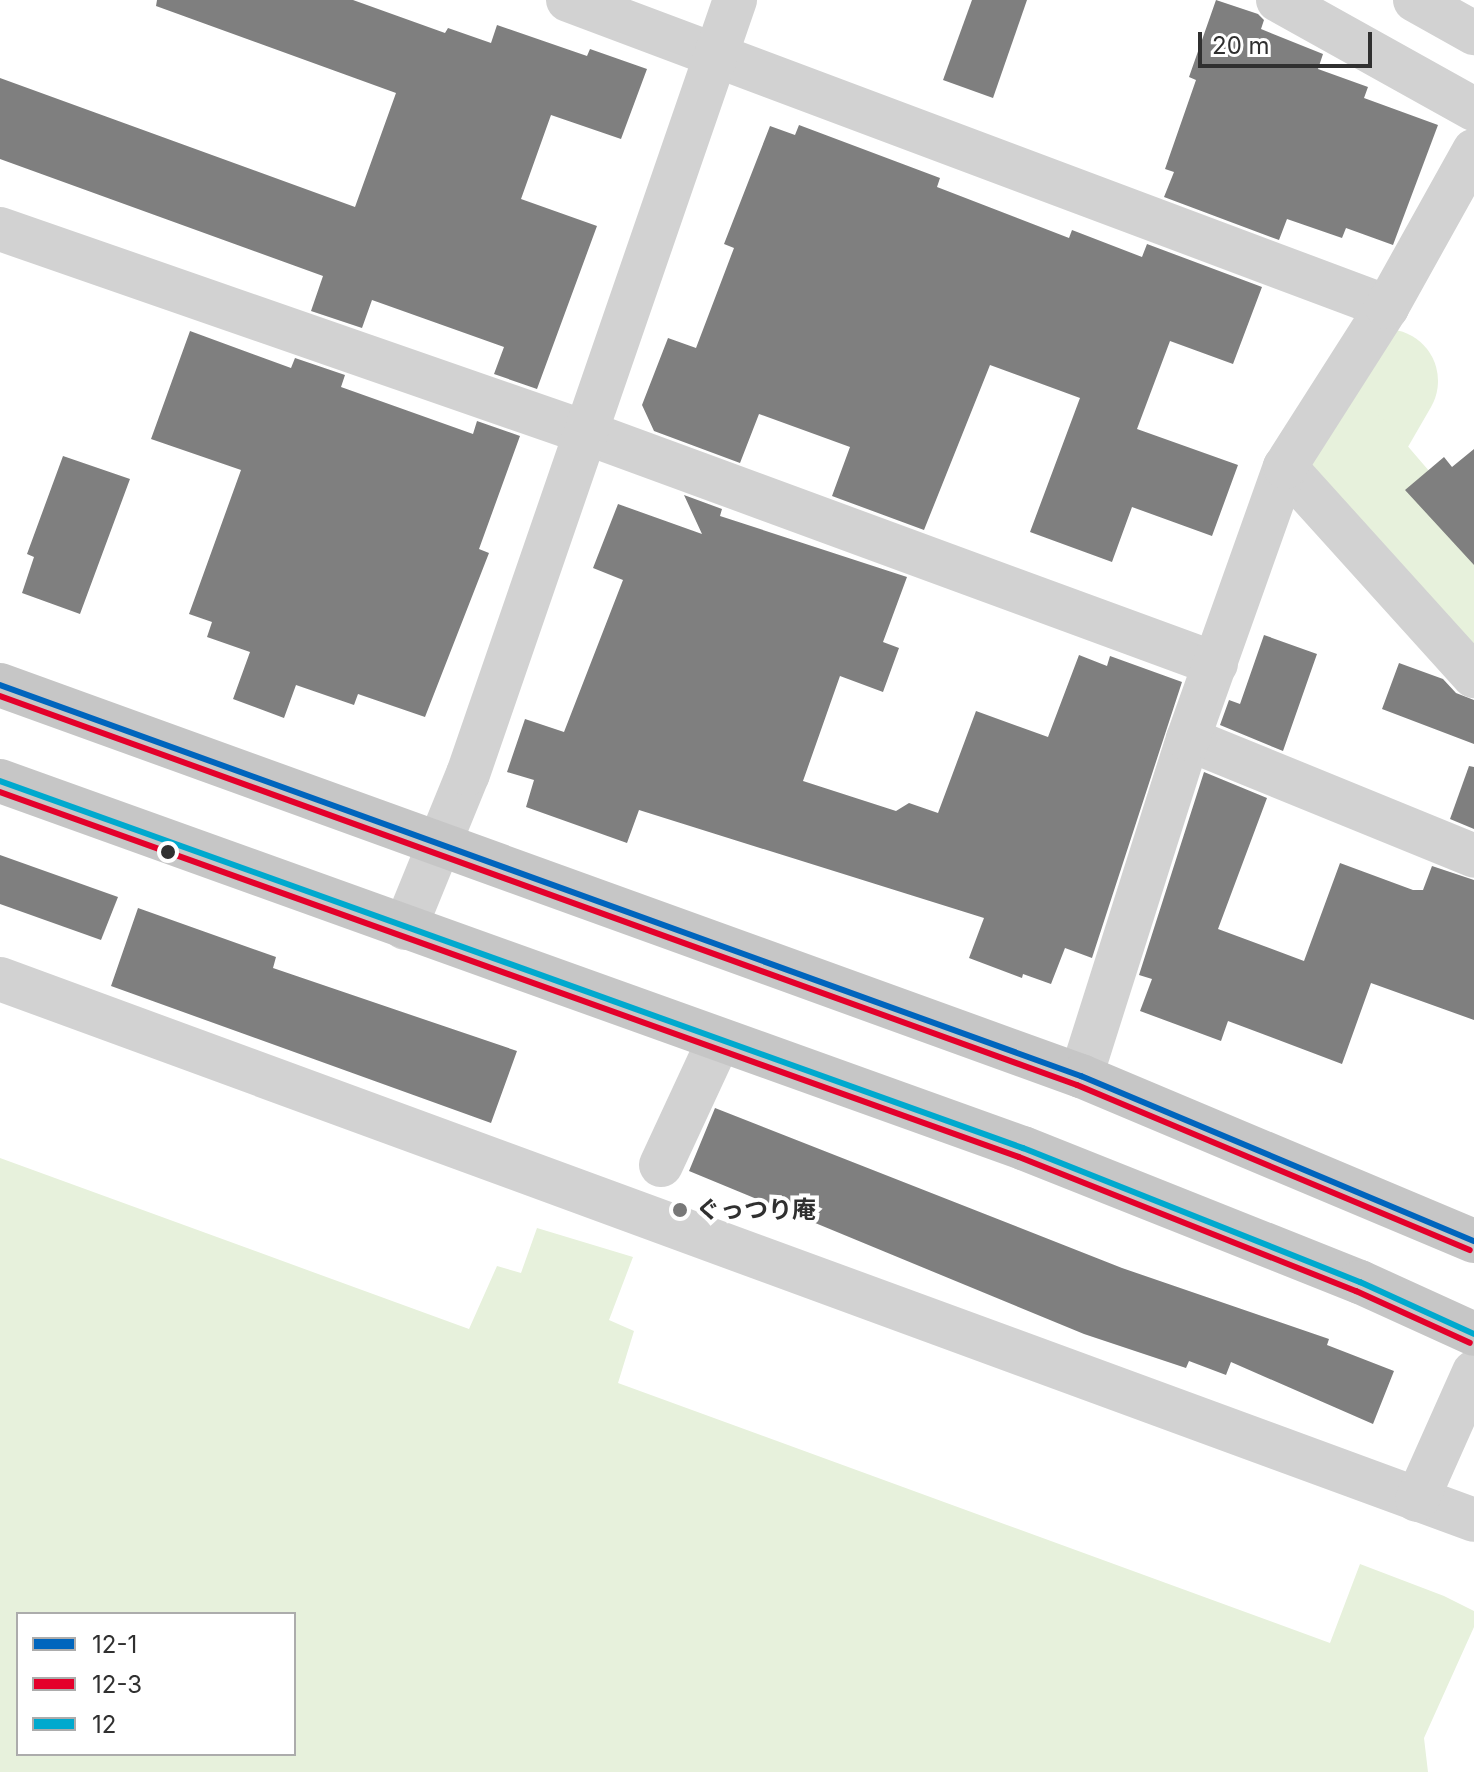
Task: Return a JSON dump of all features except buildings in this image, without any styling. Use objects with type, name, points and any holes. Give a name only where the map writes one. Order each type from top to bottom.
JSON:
[{"type":"main road","points":[[0,685],[1081,1076],[1474,1241]]},
{"type":"main road","points":[[0,781],[1023,1148],[1360,1282],[1474,1334]]},
{"type":"street","points":[[568,0],[715,51],[1387,307]]},
{"type":"street","points":[[405,928],[439,844],[587,433],[715,51],[735,0]]},
{"type":"street","points":[[1278,0],[1474,109]]},
{"type":"street","points":[[1415,0],[1474,33]]},
{"type":"street","points":[[1081,1076],[1188,739],[1285,467],[1387,307],[1474,151]]},
{"type":"street","points":[[0,229],[587,433],[1216,664]]},
{"type":"street","points":[[1285,467],[1474,676]]},
{"type":"street","points":[[1188,739],[1474,856]]},
{"type":"street","points":[[0,979],[1474,1520]]},
{"type":"street","points":[[661,1165],[719,1040]]},
{"type":"street","points":[[1417,1500],[1474,1372]]},
{"type":"shaded area","points":[[0,1158],[469,1329],[497,1266],[521,1273],[537,1228],[633,1257],[609,1320],[634,1331],[618,1383],[1330,1643],[1360,1564],[1444,1596],[1474,1611],[1474,1627],[1424,1738],[1428,1772],[0,1772]]},
{"type":"waterway","points":[[1386,381],[1349,445],[1351,460],[1474,603]]},
{"type":"transit line","name":"12-1","points":[[0,685],[1081,1076],[1474,1241]]},
{"type":"transit line","name":"12-3","points":[[0,696],[1077,1085],[1470,1250]]},
{"type":"transit line","name":"12","points":[[0,781],[1023,1148],[1360,1282],[1474,1334]]},
{"type":"transit line","name":"12-3","points":[[0,792],[1019,1157],[1356,1291],[1470,1343]]},
{"type":"place","name":"ぐっつり庵","points":[[680,1210]]}]
